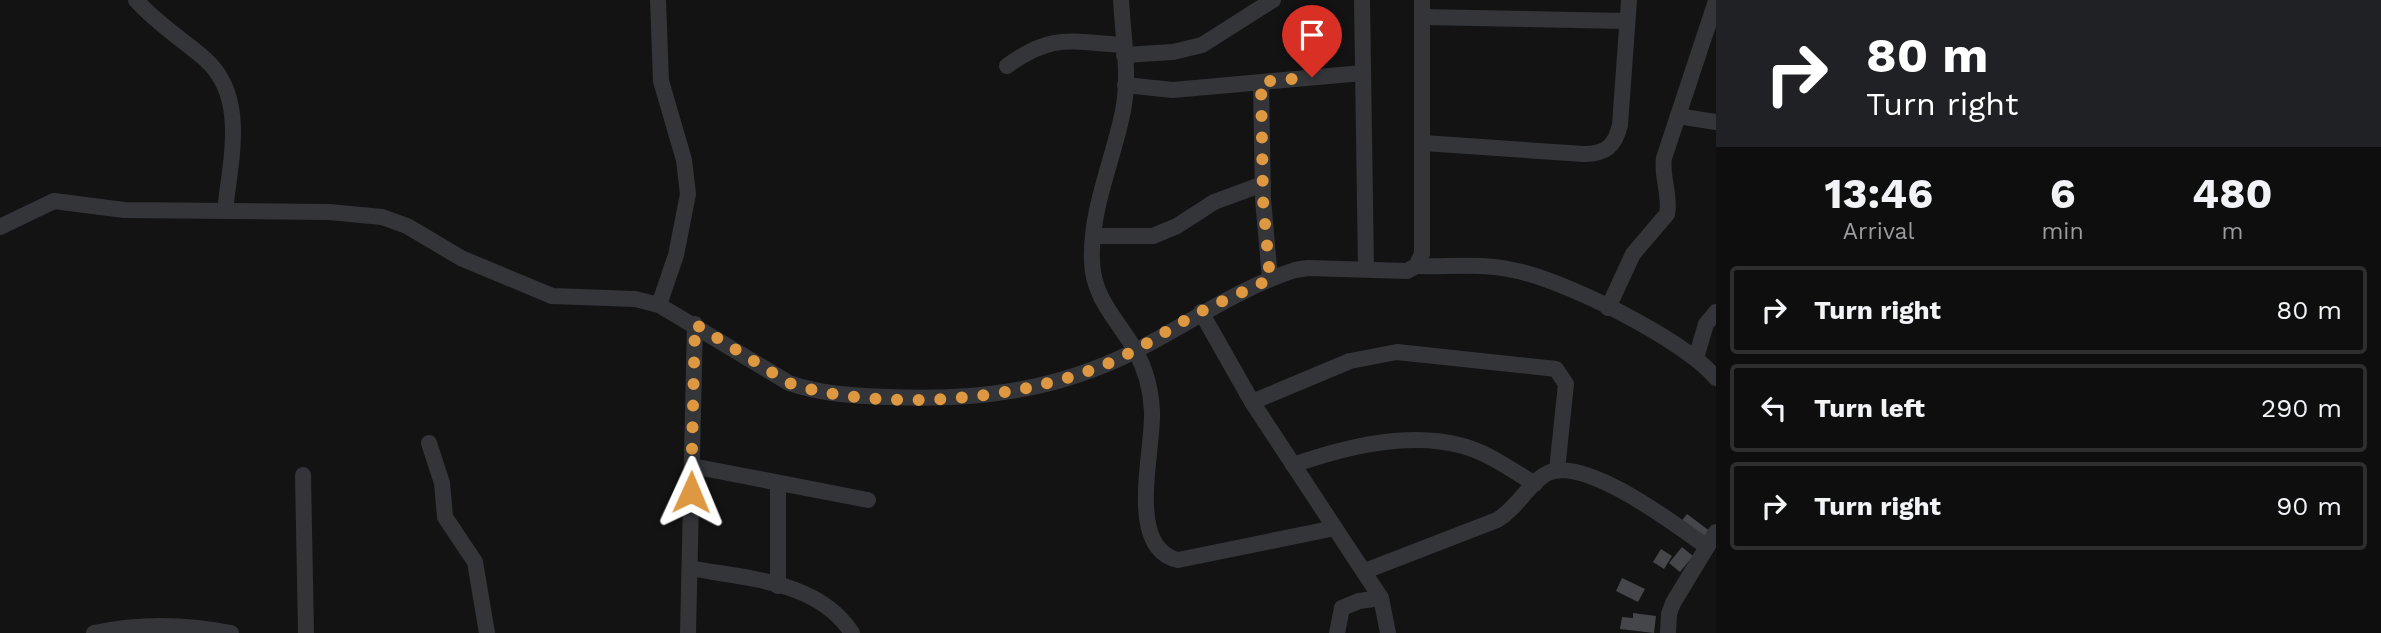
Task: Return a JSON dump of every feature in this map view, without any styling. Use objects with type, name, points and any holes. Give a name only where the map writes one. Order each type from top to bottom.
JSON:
[{"type":"street","points":[[136,0],[206,60],[225,83],[231,98],[233,115],[225,211]]},
{"type":"street","points":[[658,0],[661,81],[684,160],[688,194],[678,246],[659,305]]},
{"type":"street","points":[[1121,0],[1125,85],[1123,112],[1101,194],[1093,236],[1094,279],[1100,299],[1135,351],[1151,395],[1153,426],[1147,516],[1152,544],[1161,553],[1178,560],[1335,528]]},
{"type":"street","points":[[1007,66],[1032,47],[1055,42],[1124,50],[1173,52],[1202,45],[1273,0]]},
{"type":"street","points":[[1362,0],[1366,269]]},
{"type":"street","points":[[1416,266],[1422,254],[1422,0]]},
{"type":"street","points":[[1423,143],[1584,154],[1597,154],[1608,149],[1616,141],[1620,125],[1629,0]]},
{"type":"street","points":[[1608,308],[1633,254],[1667,214],[1669,206],[1662,168],[1716,1]]},
{"type":"street","points":[[1422,17],[1626,21]]},
{"type":"street","points":[[1125,85],[1173,90],[1363,73]]},
{"type":"street","points":[[1261,82],[1263,184],[1270,279]]},
{"type":"street","points":[[1678,116],[1716,122]]},
{"type":"street","points":[[1093,236],[1153,236],[1177,226],[1208,205],[1263,184]]},
{"type":"street","points":[[0,227],[54,201],[124,210],[382,217],[407,226],[461,258],[552,296],[635,299],[659,305],[695,324],[789,383],[817,391],[856,396],[952,399],[986,396],[1061,380],[1135,351],[1201,312],[1270,279],[1302,268],[1407,271],[1416,266],[1513,270],[1544,279],[1608,308],[1696,358],[1716,378]]},
{"type":"street","points":[[1201,312],[1252,402],[1381,598],[1388,633]]},
{"type":"street","points":[[1696,358],[1706,324],[1716,312]]},
{"type":"street","points":[[688,633],[695,324]]},
{"type":"street","points":[[1252,402],[1350,361],[1397,352],[1556,369],[1566,384],[1557,470]]},
{"type":"street","points":[[1293,465],[1348,448],[1433,441],[1474,450],[1535,484]]},
{"type":"street","points":[[429,443],[442,483],[445,517],[475,562],[487,633]]},
{"type":"street","points":[[692,466],[869,500]]},
{"type":"street","points":[[1365,571],[1496,520],[1516,508],[1535,484],[1557,470],[1581,474],[1629,494],[1707,547]]},
{"type":"street","points":[[303,475],[306,633]]},
{"type":"street","points":[[778,484],[778,586]]},
{"type":"street","points":[[1668,633],[1669,614],[1673,603],[1716,532]]},
{"type":"street","points":[[690,568],[812,595],[836,614],[852,633]]},
{"type":"street","points":[[1337,633],[1342,608],[1359,601],[1381,598]]},
{"type":"street","points":[[94,633],[123,626],[181,626],[231,633]]},
{"type":"building","points":[[1687,514],[1711,532],[1702,545],[1677,527]]},
{"type":"building","points":[[1682,547],[1693,556],[1680,572],[1669,563]]},
{"type":"building","points":[[1661,549],[1672,556],[1664,569],[1653,562]]},
{"type":"building","points":[[1622,578],[1645,589],[1638,602],[1616,591]]},
{"type":"building","points":[[1633,613],[1656,616],[1654,633],[1620,629],[1622,617],[1633,618]]},
{"type":"route","points":[[691,492],[695,324],[789,383],[817,391],[856,396],[952,399],[1023,390],[1103,366],[1135,351],[1201,312],[1270,279],[1263,200],[1261,82],[1312,77]]}]
